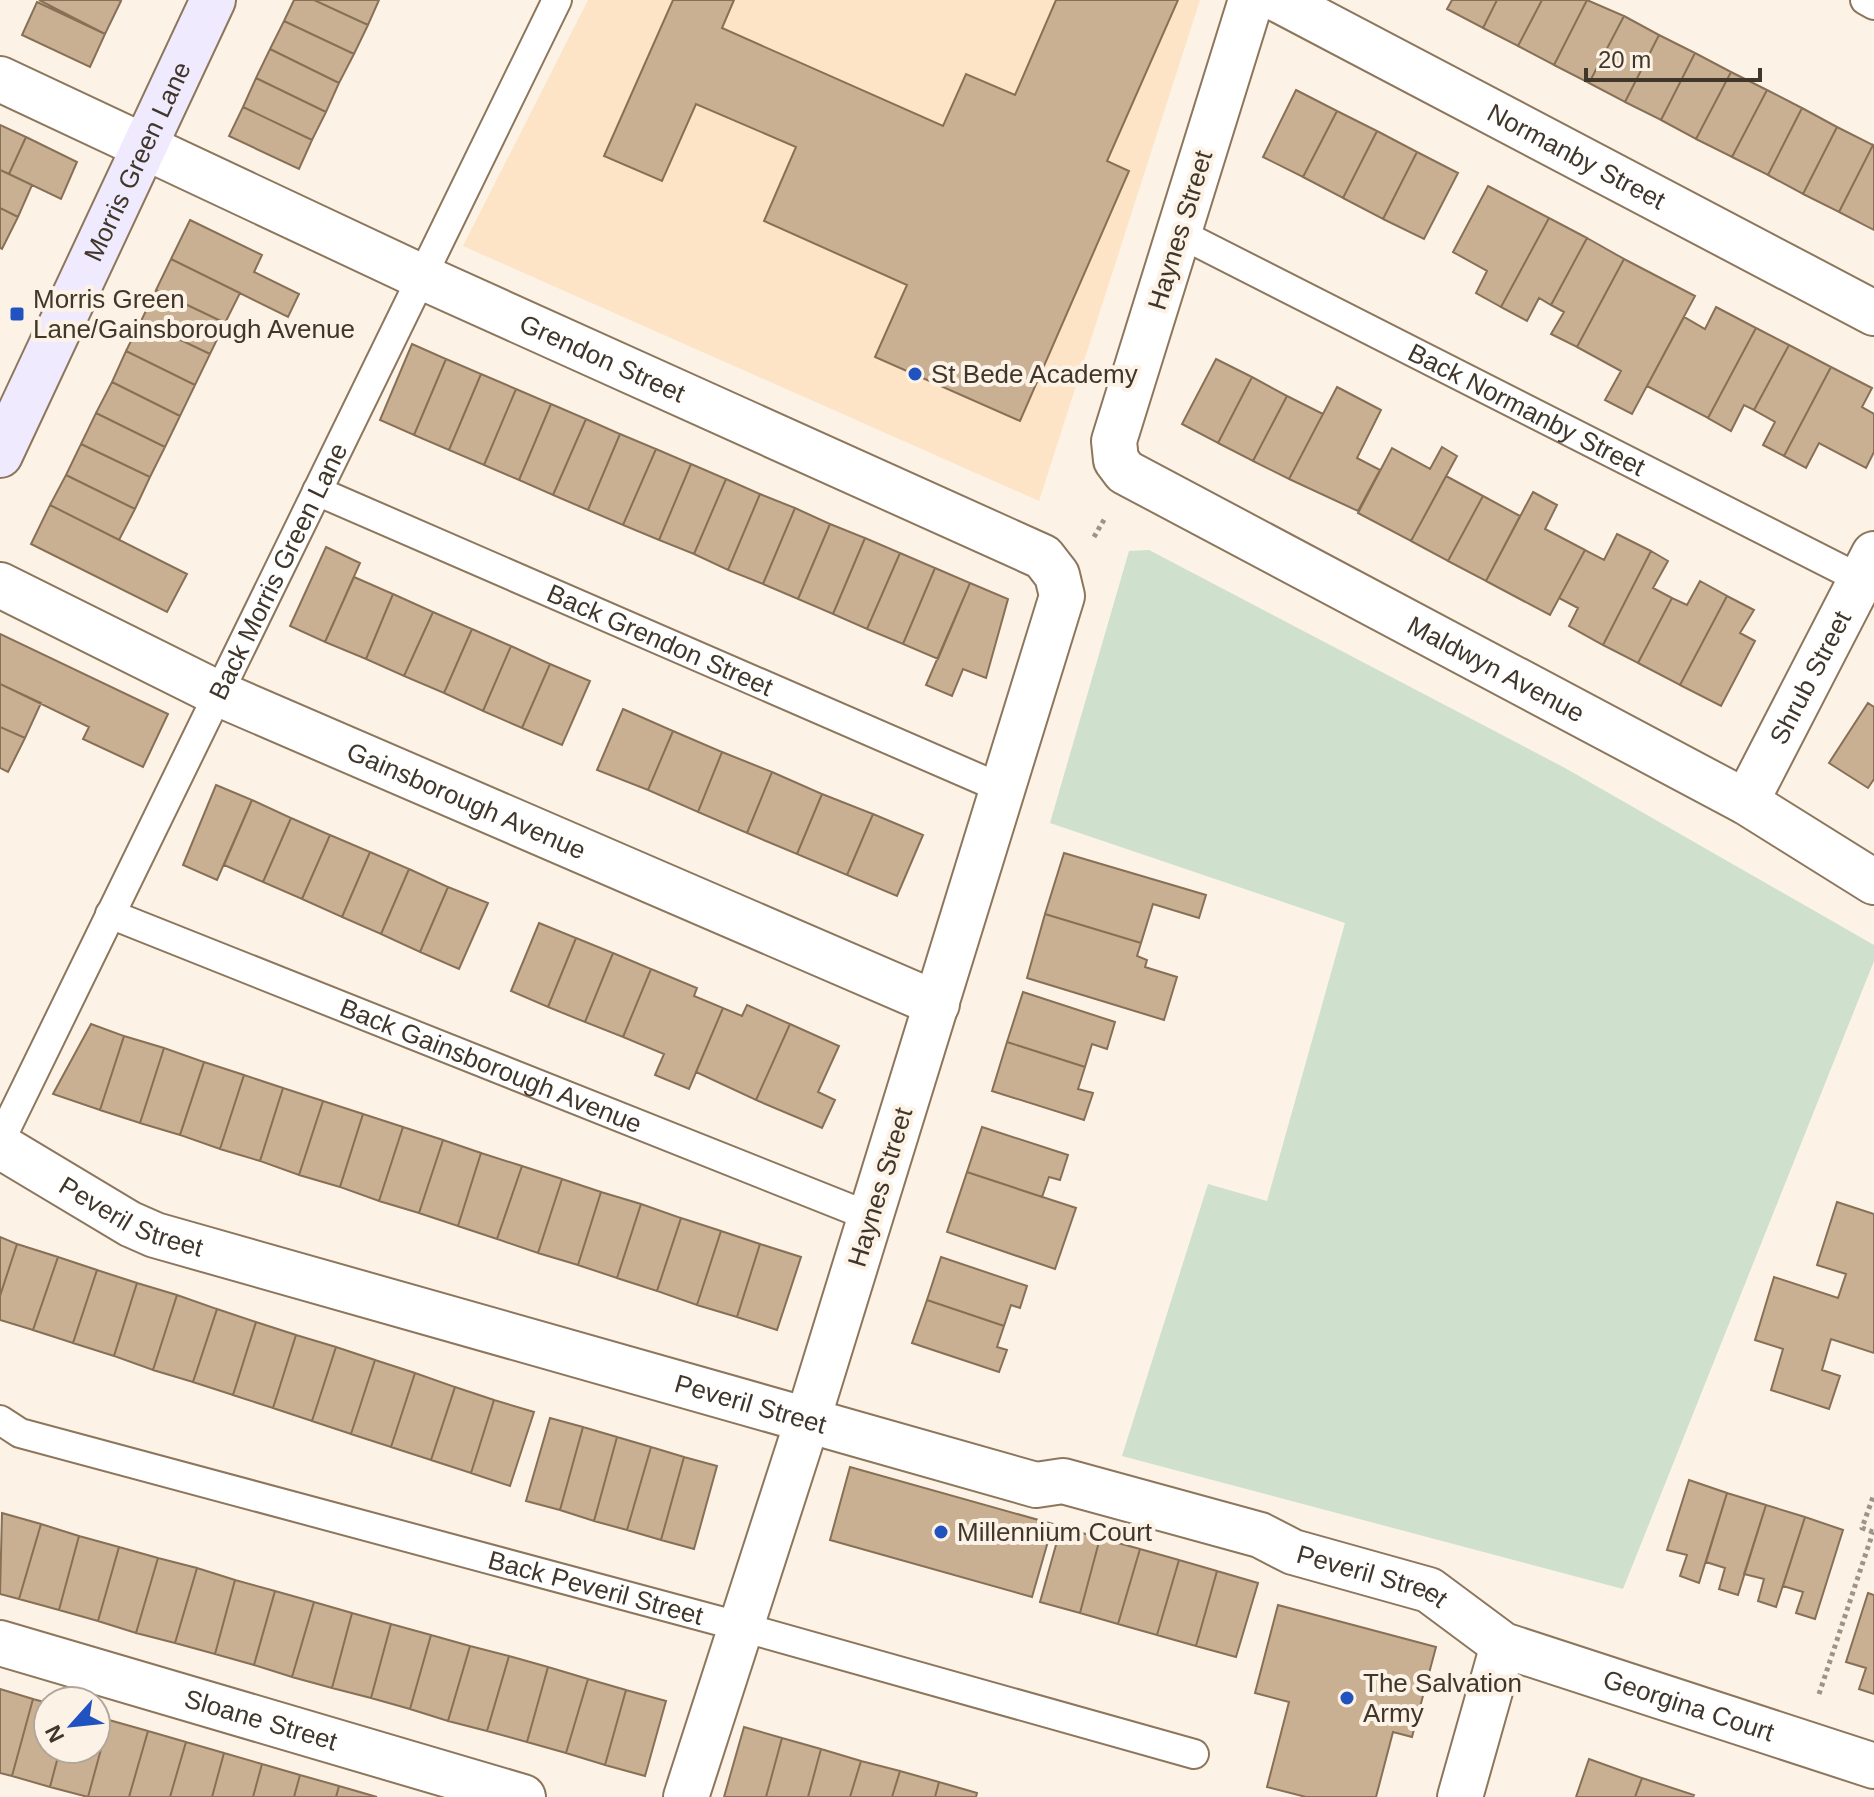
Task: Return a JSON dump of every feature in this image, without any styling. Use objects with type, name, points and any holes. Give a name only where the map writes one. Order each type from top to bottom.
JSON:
[{"type":"street","name":"Morris Green Lane","points":[[0,455],[213,0]]},
{"type":"street","name":"Haynes Street","points":[[1120,466],[1114,441],[1251,0]]},
{"type":"street","name":"Normanby Street","points":[[1279,0],[1874,313]]},
{"type":"street","name":"Grendon Street","points":[[0,79],[422,277],[1043,557],[1057,575]]},
{"type":"street","name":"Maldwyn Avenue","points":[[1120,466],[1746,802],[1874,882]]},
{"type":"street","name":"Shrub Street","points":[[1746,802],[1870,573]]},
{"type":"street","name":"Haynes Street","points":[[686,1797],[808,1419],[1062,596],[1057,575]]},
{"type":"street","name":"Gainsborough Avenue","points":[[0,585],[219,694],[937,1004]]},
{"type":"street","name":"Peveril Street","points":[[0,1143],[130,1224],[155,1235],[1036,1485],[1063,1481],[1260,1535],[1293,1552],[1429,1590],[1503,1645]]},
{"type":"street","name":"Sloane Street","points":[[0,1643],[523,1797]]},
{"type":"street","name":"Georgina Court","points":[[1503,1645],[1874,1766]]},
{"type":"street","points":[[1460,1797],[1503,1645]]},
{"type":"lane","name":"Back Morris Green Lane","points":[[0,1143],[557,0]]},
{"type":"lane","points":[[1865,0],[1874,5]]},
{"type":"lane","name":"Back Normanby Street","points":[[1179,233],[1870,573]]},
{"type":"lane","name":"Back Grendon Street","points":[[317,491],[1003,789]]},
{"type":"lane","name":"Back Gainsborough Avenue","points":[[110,914],[871,1217]]},
{"type":"lane","name":"Back Peveril Street","points":[[0,1420],[20,1433],[742,1627],[1194,1754]]},
{"type":"path","points":[[1057,575],[1099,533],[1120,466]]},
{"type":"path","points":[[1803,1743],[1873,1532],[1862,1528],[1874,1494]]},
{"type":"shaded area","name":"St Bede Academy","points":[[588,0],[1200,0],[1039,501],[463,246]]},
{"type":"green space","points":[[1149,550],[1565,768],[1874,945],[1874,961],[1623,1589],[1122,1456],[1208,1184],[1267,1201],[1345,923],[1050,823],[1129,551]]},
{"type":"building","points":[[39,0],[118,0],[121,1],[105,34]]},
{"type":"building","points":[[294,0],[314,0],[368,25],[354,54],[284,21]]},
{"type":"building","points":[[314,0],[379,0],[368,25]]},
{"type":"building","points":[[673,0],[734,0],[722,28],[943,126],[966,74],[1015,95],[1056,0],[1178,0],[1107,161],[1129,171],[1020,421],[875,357],[907,285],[764,221],[796,147],[696,104],[662,181],[604,156]]},
{"type":"building","points":[[1452,0],[1497,0],[1483,28],[1447,9]]},
{"type":"building","points":[[1497,0],[1542,0],[1518,46],[1483,28]]},
{"type":"building","points":[[1542,0],[1587,0],[1554,65],[1518,46]]},
{"type":"building","points":[[1587,0],[1624,16],[1589,83],[1554,65]]},
{"type":"building","points":[[37,2],[105,34],[90,67],[22,35]]},
{"type":"building","points":[[1624,16],[1659,35],[1625,102],[1589,83]]},
{"type":"building","points":[[284,21],[354,54],[339,83],[270,49]]},
{"type":"building","points":[[1659,35],[1695,53],[1661,120],[1625,102]]},
{"type":"building","points":[[270,49],[339,83],[326,112],[256,78]]},
{"type":"building","points":[[1695,53],[1731,72],[1696,139],[1661,120]]},
{"type":"building","points":[[1731,72],[1767,90],[1732,157],[1696,139]]},
{"type":"building","points":[[256,78],[326,112],[312,140],[243,107]]},
{"type":"building","points":[[1296,90],[1337,111],[1303,177],[1263,157]]},
{"type":"building","points":[[1767,90],[1802,108],[1768,175],[1732,157]]},
{"type":"building","points":[[243,107],[312,140],[299,169],[229,136]]},
{"type":"building","points":[[1802,108],[1837,127],[1803,194],[1768,175]]},
{"type":"building","points":[[1337,111],[1377,131],[1343,198],[1303,177]]},
{"type":"building","points":[[0,125],[26,137],[9,174],[0,170]]},
{"type":"building","points":[[1837,127],[1873,145],[1839,212],[1803,194]]},
{"type":"building","points":[[1377,131],[1417,152],[1383,219],[1343,198]]},
{"type":"building","points":[[26,137],[77,162],[61,199],[9,174]]},
{"type":"building","points":[[1874,146],[1874,230],[1839,212]]},
{"type":"building","points":[[1417,152],[1458,173],[1424,239],[1383,219]]},
{"type":"building","points":[[0,170],[32,185],[18,217],[0,208]]},
{"type":"building","points":[[1488,186],[1549,218],[1501,307],[1476,293],[1487,271],[1453,252]]},
{"type":"building","points":[[0,208],[18,217],[2,249],[0,248]]},
{"type":"building","points":[[1549,218],[1587,238],[1551,305],[1539,298],[1527,321],[1501,307]]},
{"type":"building","points":[[190,220],[262,255],[254,272],[299,294],[288,317],[171,259]]},
{"type":"building","points":[[1587,238],[1624,259],[1577,347],[1551,334],[1564,312],[1551,305]]},
{"type":"building","points":[[171,259],[240,293],[225,323],[156,290]]},
{"type":"building","points":[[1624,259],[1695,296],[1632,414],[1605,400],[1621,371],[1577,347]]},
{"type":"building","points":[[156,290],[225,323],[210,354],[141,321]]},
{"type":"building","points":[[1716,307],[1756,328],[1708,418],[1647,386],[1684,317],[1705,329]]},
{"type":"building","points":[[141,321],[210,354],[195,385],[126,351]]},
{"type":"building","points":[[1756,328],[1789,345],[1754,410],[1744,405],[1731,431],[1708,418]]},
{"type":"building","points":[[412,344],[446,359],[414,435],[380,420]]},
{"type":"building","points":[[1789,345],[1831,367],[1784,456],[1763,445],[1775,422],[1754,410]]},
{"type":"building","points":[[126,351],[195,385],[180,416],[112,382]]},
{"type":"building","points":[[446,359],[481,374],[449,450],[414,435]]},
{"type":"building","points":[[1216,359],[1252,377],[1218,443],[1182,424]]},
{"type":"building","points":[[1831,367],[1872,388],[1862,407],[1874,414],[1874,452],[1866,468],[1819,443],[1806,468],[1784,456]]},
{"type":"building","points":[[481,374],[516,389],[484,465],[449,450]]},
{"type":"building","points":[[1252,377],[1287,396],[1253,461],[1218,443]]},
{"type":"building","points":[[112,382],[180,416],[165,447],[96,413]]},
{"type":"building","points":[[1337,387],[1381,410],[1357,458],[1380,470],[1358,511],[1289,479]]},
{"type":"building","points":[[516,389],[551,404],[519,480],[484,465]]},
{"type":"building","points":[[1287,396],[1323,414],[1289,479],[1253,461]]},
{"type":"building","points":[[551,404],[586,419],[553,495],[519,480]]},
{"type":"building","points":[[96,413],[165,447],[150,477],[81,444]]},
{"type":"building","points":[[586,419],[620,434],[588,510],[553,495]]},
{"type":"building","points":[[620,434],[656,449],[623,525],[588,510]]},
{"type":"building","points":[[81,444],[150,477],[135,509],[66,475]]},
{"type":"building","points":[[1442,447],[1457,456],[1411,541],[1358,513],[1392,448],[1430,469]]},
{"type":"building","points":[[656,449],[691,464],[659,540],[623,525]]},
{"type":"building","points":[[691,464],[726,479],[694,554],[659,540]]},
{"type":"building","points":[[66,475],[135,509],[119,540],[50,505]]},
{"type":"building","points":[[1446,476],[1483,496],[1448,561],[1411,541]]},
{"type":"building","points":[[726,479],[760,494],[728,570],[694,554]]},
{"type":"building","points":[[1533,492],[1557,505],[1545,529],[1585,550],[1550,615],[1486,581]]},
{"type":"building","points":[[760,494],[795,508],[763,584],[728,570]]},
{"type":"building","points":[[1483,496],[1520,516],[1486,581],[1448,561]]},
{"type":"building","points":[[50,505],[187,574],[167,612],[31,544]]},
{"type":"building","points":[[795,508],[830,524],[798,599],[763,584]]},
{"type":"building","points":[[830,524],[865,538],[833,614],[798,599]]},
{"type":"building","points":[[1617,534],[1651,551],[1603,645],[1569,626],[1578,608],[1559,598],[1585,550],[1604,560]]},
{"type":"building","points":[[865,538],[900,553],[867,629],[833,614]]},
{"type":"building","points":[[326,547],[360,563],[325,642],[290,626]]},
{"type":"building","points":[[1651,551],[1668,561],[1653,588],[1672,598],[1638,663],[1603,645]]},
{"type":"building","points":[[900,553],[935,568],[903,644],[867,629]]},
{"type":"building","points":[[935,568],[970,583],[938,659],[903,644]]},
{"type":"building","points":[[354,577],[393,594],[366,659],[325,642]]},
{"type":"building","points":[[1700,581],[1727,596],[1680,685],[1638,663],[1672,598],[1687,605]]},
{"type":"building","points":[[970,583],[1008,599],[986,678],[963,669],[952,696],[926,685]]},
{"type":"building","points":[[393,594],[433,612],[404,676],[366,659]]},
{"type":"building","points":[[1727,596],[1754,610],[1740,633],[1755,641],[1721,706],[1680,685]]},
{"type":"building","points":[[433,612],[472,629],[444,693],[404,676]]},
{"type":"building","points":[[472,629],[511,646],[483,711],[444,693]]},
{"type":"building","points":[[0,634],[168,714],[143,767],[83,739],[89,727],[0,684]]},
{"type":"building","points":[[511,646],[550,664],[522,728],[483,711]]},
{"type":"building","points":[[550,664],[590,681],[562,745],[522,728]]},
{"type":"building","points":[[0,684],[41,703],[25,738],[0,727]]},
{"type":"building","points":[[1868,703],[1874,707],[1874,779],[1868,788],[1829,763]]},
{"type":"building","points":[[623,709],[673,731],[648,790],[597,770]]},
{"type":"building","points":[[0,727],[25,738],[8,772],[0,768]]},
{"type":"building","points":[[673,731],[722,752],[698,812],[648,790]]},
{"type":"building","points":[[722,752],[772,772],[747,833],[698,812]]},
{"type":"building","points":[[772,772],[822,794],[797,854],[747,833]]},
{"type":"building","points":[[216,785],[252,800],[217,880],[183,865]]},
{"type":"building","points":[[822,794],[873,814],[847,875],[797,854]]},
{"type":"building","points":[[252,800],[291,818],[263,882],[224,865]]},
{"type":"building","points":[[873,814],[923,835],[897,896],[847,875]]},
{"type":"building","points":[[291,818],[330,835],[302,899],[263,882]]},
{"type":"building","points":[[330,835],[370,852],[342,917],[302,899]]},
{"type":"building","points":[[370,852],[409,869],[381,934],[342,917]]},
{"type":"building","points":[[1064,853],[1206,895],[1199,918],[1153,904],[1141,943],[1045,914]]},
{"type":"building","points":[[409,869],[448,887],[420,952],[381,934]]},
{"type":"building","points":[[448,887],[488,903],[459,969],[420,952]]},
{"type":"building","points":[[1045,914],[1141,943],[1137,956],[1147,960],[1145,967],[1177,977],[1164,1020],[1027,978]]},
{"type":"building","points":[[539,923],[576,938],[548,1007],[511,991]]},
{"type":"building","points":[[576,938],[613,953],[585,1022],[548,1007]]},
{"type":"building","points":[[613,953],[651,969],[623,1037],[585,1022]]},
{"type":"building","points":[[651,969],[697,988],[694,996],[723,1008],[689,1089],[655,1075],[664,1054],[623,1037]]},
{"type":"building","points":[[1023,992],[1115,1022],[1107,1049],[1092,1044],[1085,1067],[1007,1042]]},
{"type":"building","points":[[747,1005],[790,1024],[756,1100],[696,1072],[723,1008],[742,1016]]},
{"type":"building","points":[[91,1024],[124,1036],[100,1110],[53,1094]]},
{"type":"building","points":[[790,1024],[839,1046],[818,1092],[835,1100],[822,1128],[756,1100]]},
{"type":"building","points":[[124,1036],[164,1048],[140,1123],[100,1110]]},
{"type":"building","points":[[1007,1042],[1085,1067],[1078,1089],[1093,1093],[1084,1120],[992,1091]]},
{"type":"building","points":[[164,1048],[204,1062],[180,1135],[140,1123]]},
{"type":"building","points":[[204,1062],[244,1075],[220,1149],[180,1135]]},
{"type":"building","points":[[244,1075],[283,1088],[260,1161],[220,1149]]},
{"type":"building","points":[[283,1088],[323,1101],[299,1175],[260,1161]]},
{"type":"building","points":[[323,1101],[363,1114],[340,1187],[299,1175]]},
{"type":"building","points":[[363,1114],[403,1127],[379,1201],[340,1187]]},
{"type":"building","points":[[403,1127],[443,1140],[419,1213],[379,1201]]},
{"type":"building","points":[[982,1127],[1068,1155],[1060,1180],[1049,1177],[1042,1197],[967,1172]]},
{"type":"building","points":[[443,1140],[481,1153],[458,1226],[419,1213]]},
{"type":"building","points":[[481,1153],[522,1166],[497,1239],[458,1226]]},
{"type":"building","points":[[522,1166],[562,1179],[538,1253],[497,1239]]},
{"type":"building","points":[[967,1172],[1076,1208],[1055,1269],[947,1232]]},
{"type":"building","points":[[562,1179],[601,1192],[578,1265],[538,1253]]},
{"type":"building","points":[[601,1192],[641,1204],[617,1278],[578,1265]]},
{"type":"building","points":[[1837,1202],[1874,1214],[1874,1353],[1831,1339],[1822,1370],[1840,1376],[1829,1409],[1771,1390],[1783,1349],[1755,1340],[1774,1277],[1838,1298],[1846,1274],[1817,1265]]},
{"type":"building","points":[[641,1204],[681,1218],[657,1291],[617,1278]]},
{"type":"building","points":[[681,1218],[721,1231],[697,1305],[657,1291]]},
{"type":"building","points":[[721,1231],[760,1244],[737,1317],[697,1305]]},
{"type":"building","points":[[0,1237],[17,1244],[0,1296]]},
{"type":"building","points":[[17,1244],[58,1257],[33,1330],[0,1320],[0,1296]]},
{"type":"building","points":[[760,1244],[801,1257],[777,1330],[737,1317]]},
{"type":"building","points":[[58,1257],[97,1270],[73,1343],[33,1330]]},
{"type":"building","points":[[941,1257],[1027,1286],[1020,1308],[1011,1305],[1004,1326],[927,1300]]},
{"type":"building","points":[[97,1270],[137,1283],[114,1356],[73,1343]]},
{"type":"building","points":[[137,1283],[177,1295],[153,1370],[114,1356]]},
{"type":"building","points":[[177,1295],[217,1309],[193,1382],[153,1370]]},
{"type":"building","points":[[927,1300],[1004,1326],[997,1347],[1007,1350],[999,1372],[912,1343]]},
{"type":"building","points":[[217,1309],[256,1322],[233,1395],[193,1382]]},
{"type":"building","points":[[256,1322],[296,1335],[273,1408],[233,1395]]},
{"type":"building","points":[[296,1335],[336,1347],[312,1421],[273,1408]]},
{"type":"building","points":[[336,1347],[375,1360],[351,1434],[312,1421]]},
{"type":"building","points":[[375,1360],[415,1373],[391,1447],[351,1434]]},
{"type":"building","points":[[415,1373],[455,1387],[431,1460],[391,1447]]},
{"type":"building","points":[[455,1387],[494,1400],[471,1473],[431,1460]]},
{"type":"building","points":[[494,1400],[534,1412],[510,1486],[471,1473]]},
{"type":"building","points":[[550,1418],[583,1427],[560,1510],[526,1501]]},
{"type":"building","points":[[583,1427],[617,1437],[594,1521],[560,1510]]},
{"type":"building","points":[[617,1437],[651,1447],[627,1530],[594,1521]]},
{"type":"building","points":[[651,1447],[684,1457],[661,1540],[627,1530]]},
{"type":"building","points":[[684,1457],[717,1466],[694,1549],[661,1540]]},
{"type":"building","name":"Millennium Court","points":[[850,1467],[1053,1524],[1032,1597],[830,1540]]},
{"type":"building","points":[[1689,1480],[1727,1493],[1699,1583],[1680,1576],[1687,1555],[1667,1550]]},
{"type":"building","points":[[1727,1493],[1766,1505],[1738,1595],[1719,1589],[1725,1568],[1706,1562]]},
{"type":"building","points":[[1766,1505],[1805,1517],[1776,1607],[1758,1601],[1764,1579],[1744,1574]]},
{"type":"building","points":[[2,1513],[41,1524],[19,1599],[0,1594]]},
{"type":"building","points":[[1805,1517],[1843,1530],[1815,1619],[1796,1613],[1803,1592],[1783,1586]]},
{"type":"building","points":[[41,1524],[79,1536],[59,1610],[19,1599]]},
{"type":"building","points":[[1061,1527],[1100,1538],[1080,1613],[1040,1602]]},
{"type":"building","points":[[79,1536],[119,1547],[98,1621],[59,1610]]},
{"type":"building","points":[[1100,1538],[1140,1549],[1118,1624],[1080,1613]]},
{"type":"building","points":[[119,1547],[158,1558],[136,1633],[98,1621]]},
{"type":"building","points":[[1140,1549],[1179,1560],[1157,1635],[1118,1624]]},
{"type":"building","points":[[158,1558],[197,1568],[175,1643],[136,1633]]},
{"type":"building","points":[[1179,1560],[1217,1571],[1196,1646],[1157,1635]]},
{"type":"building","points":[[197,1568],[235,1580],[215,1654],[175,1643]]},
{"type":"building","points":[[1217,1571],[1258,1583],[1236,1657],[1196,1646]]},
{"type":"building","points":[[235,1580],[275,1591],[254,1665],[215,1654]]},
{"type":"building","points":[[275,1591],[314,1602],[292,1677],[254,1665]]},
{"type":"building","points":[[1868,1593],[1874,1595],[1874,1694],[1859,1689],[1866,1668],[1846,1662]]},
{"type":"building","points":[[314,1602],[352,1613],[332,1688],[292,1677]]},
{"type":"building","name":"The Salvation Army","points":[[1278,1605],[1436,1647],[1412,1737],[1393,1732],[1376,1797],[1306,1797],[1267,1787],[1289,1702],[1255,1693]]},
{"type":"building","points":[[352,1613],[391,1624],[371,1698],[332,1688]]},
{"type":"building","points":[[391,1624],[431,1635],[410,1709],[371,1698]]},
{"type":"building","points":[[431,1635],[470,1646],[448,1721],[410,1709]]},
{"type":"building","points":[[470,1646],[509,1656],[487,1731],[448,1721]]},
{"type":"building","points":[[509,1656],[548,1667],[527,1742],[487,1731]]},
{"type":"building","points":[[548,1667],[588,1679],[566,1753],[527,1742]]},
{"type":"building","points":[[588,1679],[626,1690],[605,1765],[566,1753]]},
{"type":"building","points":[[0,1689],[32,1699],[32,1703],[12,1776],[0,1773]]},
{"type":"building","points":[[626,1690],[666,1701],[645,1776],[605,1765]]},
{"type":"building","points":[[32,1703],[32,1765],[56,1765],[50,1787],[12,1776]]},
{"type":"building","points":[[112,1721],[148,1731],[129,1797],[88,1797],[97,1765],[112,1765]]},
{"type":"building","points":[[744,1727],[782,1738],[766,1797],[724,1797]]},
{"type":"building","points":[[148,1731],[186,1742],[170,1797],[129,1797]]},
{"type":"building","points":[[782,1738],[821,1749],[808,1797],[766,1797]]},
{"type":"building","points":[[186,1742],[224,1753],[212,1797],[170,1797]]},
{"type":"building","points":[[821,1749],[861,1761],[850,1797],[808,1797]]},
{"type":"building","points":[[224,1753],[262,1764],[253,1797],[212,1797]]},
{"type":"building","points":[[1589,1759],[1642,1778],[1635,1797],[1576,1797]]},
{"type":"building","points":[[861,1761],[900,1771],[892,1797],[850,1797]]},
{"type":"building","points":[[262,1764],[300,1775],[294,1797],[253,1797]]},
{"type":"building","points":[[56,1765],[97,1765],[88,1797],[50,1787]]},
{"type":"building","points":[[900,1771],[939,1782],[935,1797],[892,1797]]},
{"type":"building","points":[[300,1775],[339,1786],[336,1797],[294,1797]]},
{"type":"building","points":[[1642,1778],[1694,1795],[1635,1797]]},
{"type":"building","points":[[939,1782],[977,1793],[976,1797],[935,1797]]},
{"type":"building","points":[[339,1786],[377,1797],[336,1797]]},
{"type":"place","name":"Morris Green Lane/Gainsborough Avenue","points":[[17,314]]},
{"type":"place","name":"St Bede Academy","points":[[915,374]]},
{"type":"place","name":"Millennium Court","points":[[941,1532]]},
{"type":"place","name":"The Salvation Army","points":[[1347,1698]]}]
